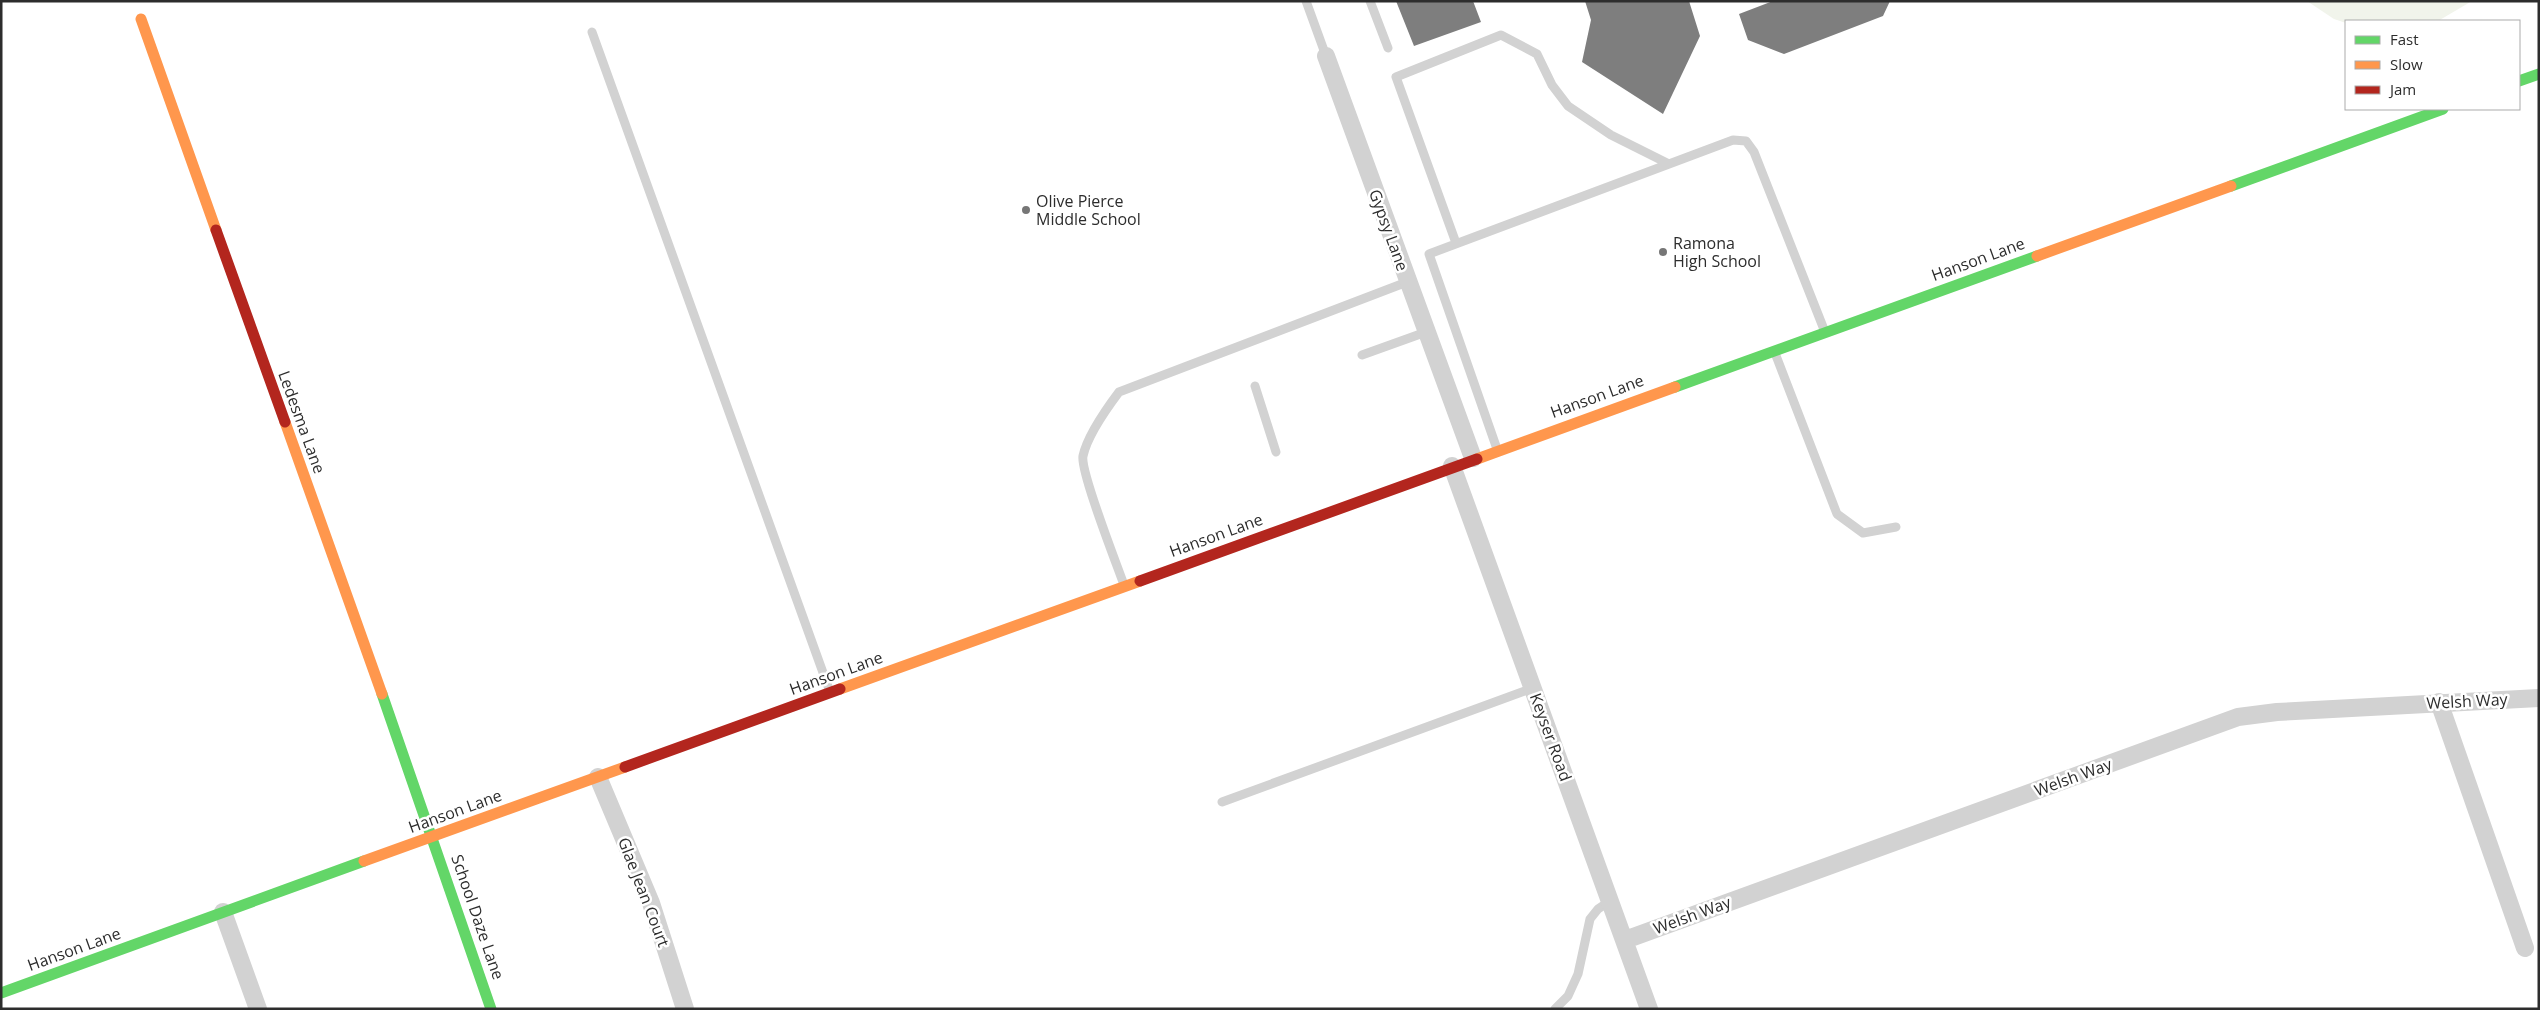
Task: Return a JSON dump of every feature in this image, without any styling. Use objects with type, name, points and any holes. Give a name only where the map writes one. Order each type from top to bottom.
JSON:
[{"type":"main road","name":"Ledesma Lane","points":[[141,19],[433,836]]},
{"type":"main road","points":[[2520,82],[2539,74]]},
{"type":"main road","name":"Hanson Lane","points":[[2,989],[223,912],[598,777],[1473,458],[2440,110]]},
{"type":"main road","name":"School Daze Lane","points":[[433,836],[491,1009]]},
{"type":"street","name":"Gypsy Lane","points":[[1326,56],[1407,282],[1473,458]]},
{"type":"street","name":"Keyser Road","points":[[1452,466],[1649,1009]]},
{"type":"street","name":"Welsh Way","points":[[1624,940],[2238,717],[2277,712],[2539,698]]},
{"type":"street","points":[[2439,702],[2524,948]]},
{"type":"street","name":"Glae Jean Court","points":[[598,777],[651,903],[685,1009]]},
{"type":"street","points":[[223,912],[258,1009]]},
{"type":"lane","name":"Gypsy Lane","points":[[1306,1],[1326,56]]},
{"type":"lane","points":[[1370,1],[1388,48]]},
{"type":"lane","points":[[592,32],[830,693]]},
{"type":"lane","points":[[1456,243],[1396,77],[1501,36],[1537,54],[1552,85],[1568,106],[1610,135],[1669,164]]},
{"type":"lane","points":[[1498,450],[1428,254],[1732,140],[1746,142],[1754,152],[1825,332]]},
{"type":"lane","points":[[1124,586],[1090,487],[1083,457],[1103,414],[1119,392],[1407,282]]},
{"type":"lane","points":[[1362,355],[1426,332]]},
{"type":"lane","points":[[1774,350],[1837,514],[1863,533],[1896,527]]},
{"type":"lane","points":[[1255,386],[1276,452]]},
{"type":"lane","points":[[1222,802],[1533,688]]},
{"type":"lane","points":[[1555,1009],[1568,996],[1578,974],[1590,919],[1598,909],[1610,901]]},
{"type":"shaded area","points":[[2307,1],[2472,1],[2440,20],[2345,20],[2345,23],[2334,19]]},
{"type":"building","points":[[1396,1],[1473,1],[1481,22],[1414,46]]},
{"type":"building","points":[[1585,1],[1689,1],[1700,36],[1663,114],[1582,62],[1591,20]]},
{"type":"building","points":[[1773,1],[1890,1],[1883,16],[1784,54],[1748,40],[1739,14]]},
{"type":"traffic: fast","points":[[2520,81],[2539,74]]},
{"type":"traffic: fast","points":[[2231,186],[2440,110]]},
{"type":"traffic: fast","points":[[1675,387],[2037,256]]},
{"type":"traffic: fast","points":[[382,694],[491,1009]]},
{"type":"traffic: fast","points":[[1,993],[364,861]]},
{"type":"traffic: slow","points":[[141,19],[216,230]]},
{"type":"traffic: slow","points":[[2037,256],[2231,186]]},
{"type":"traffic: slow","points":[[1477,459],[1675,387]]},
{"type":"traffic: slow","points":[[285,422],[382,694]]},
{"type":"traffic: slow","points":[[840,689],[1140,581]]},
{"type":"traffic: slow","points":[[364,861],[625,767]]},
{"type":"traffic: jam","points":[[216,230],[285,422]]},
{"type":"traffic: jam","points":[[1140,581],[1477,459]]},
{"type":"traffic: jam","points":[[625,767],[840,689]]},
{"type":"place","name":"Olive Pierce Middle School","points":[[1026,210]]},
{"type":"place","name":"Ramona High School","points":[[1663,252]]}]
